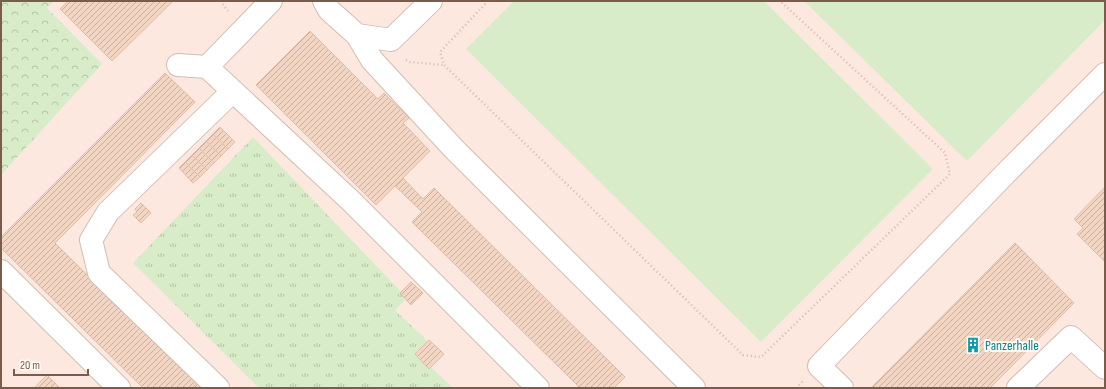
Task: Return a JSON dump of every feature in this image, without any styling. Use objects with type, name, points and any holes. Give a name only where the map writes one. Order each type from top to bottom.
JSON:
[{"type":"lane","points":[[207,67],[271,1]]},
{"type":"lane","points":[[324,1],[329,10],[357,35],[372,60],[454,149],[694,388]]},
{"type":"lane","points":[[357,35],[391,40],[431,1]]},
{"type":"lane","points":[[178,65],[207,67],[351,201],[538,388]]},
{"type":"lane","points":[[842,388],[819,366],[999,180],[1105,74]]},
{"type":"lane","points":[[218,388],[99,273],[91,240],[108,212],[232,91]]},
{"type":"lane","points":[[1,271],[119,388]]},
{"type":"lane","points":[[1018,388],[1071,337],[1105,368]]},
{"type":"path","points":[[220,1],[231,14]]},
{"type":"path","points":[[488,1],[440,52],[444,65],[743,356],[761,357],[950,174],[944,153],[780,1]]},
{"type":"shaded area","points":[[1,1],[1105,1],[1105,388],[1,388]]},
{"type":"green space","points":[[1,1],[54,1],[47,8],[102,64],[1,175]]},
{"type":"green space","points":[[514,1],[764,1],[933,169],[761,342],[466,49]]},
{"type":"green space","points":[[804,1],[1105,1],[1105,20],[967,161]]},
{"type":"green space","points":[[253,137],[407,298],[395,310],[443,356],[431,367],[453,388],[259,388],[133,263]]},
{"type":"building","points":[[68,1],[173,1],[112,61],[60,9]]},
{"type":"building","points":[[310,31],[378,99],[384,93],[409,118],[403,123],[430,151],[376,205],[256,85]]},
{"type":"building","points":[[165,73],[195,102],[55,243],[197,383],[192,388],[143,388],[1,248],[1,237]]},
{"type":"building","points":[[220,127],[235,142],[228,149],[213,134]]},
{"type":"building","points":[[213,134],[228,149],[221,156],[206,141]]},
{"type":"building","points":[[206,141],[221,156],[214,163],[199,148]]},
{"type":"building","points":[[199,148],[214,163],[207,170],[192,155]]},
{"type":"building","points":[[192,155],[207,170],[200,177],[185,162]]},
{"type":"building","points":[[185,162],[200,177],[193,183],[179,168]]},
{"type":"building","points":[[403,178],[423,199],[434,188],[625,377],[614,388],[580,388],[412,222],[422,212],[395,186]]},
{"type":"building","points":[[1105,187],[1105,262],[1077,234],[1083,228],[1074,219]]},
{"type":"building","points":[[141,203],[151,213],[141,223],[133,215],[137,212],[135,209]]},
{"type":"building","name":"Panzerhalle","points":[[1015,243],[1074,303],[990,388],[871,388]]},
{"type":"building","points":[[411,282],[423,293],[411,305],[400,293]]},
{"type":"building","points":[[429,340],[444,354],[429,369],[415,354]]},
{"type":"building","points":[[47,375],[60,388],[34,388]]},
{"type":"building","points":[[197,383],[210,388],[192,388]]},
{"type":"place","name":"Panzerhalle","points":[[973,345]]}]
